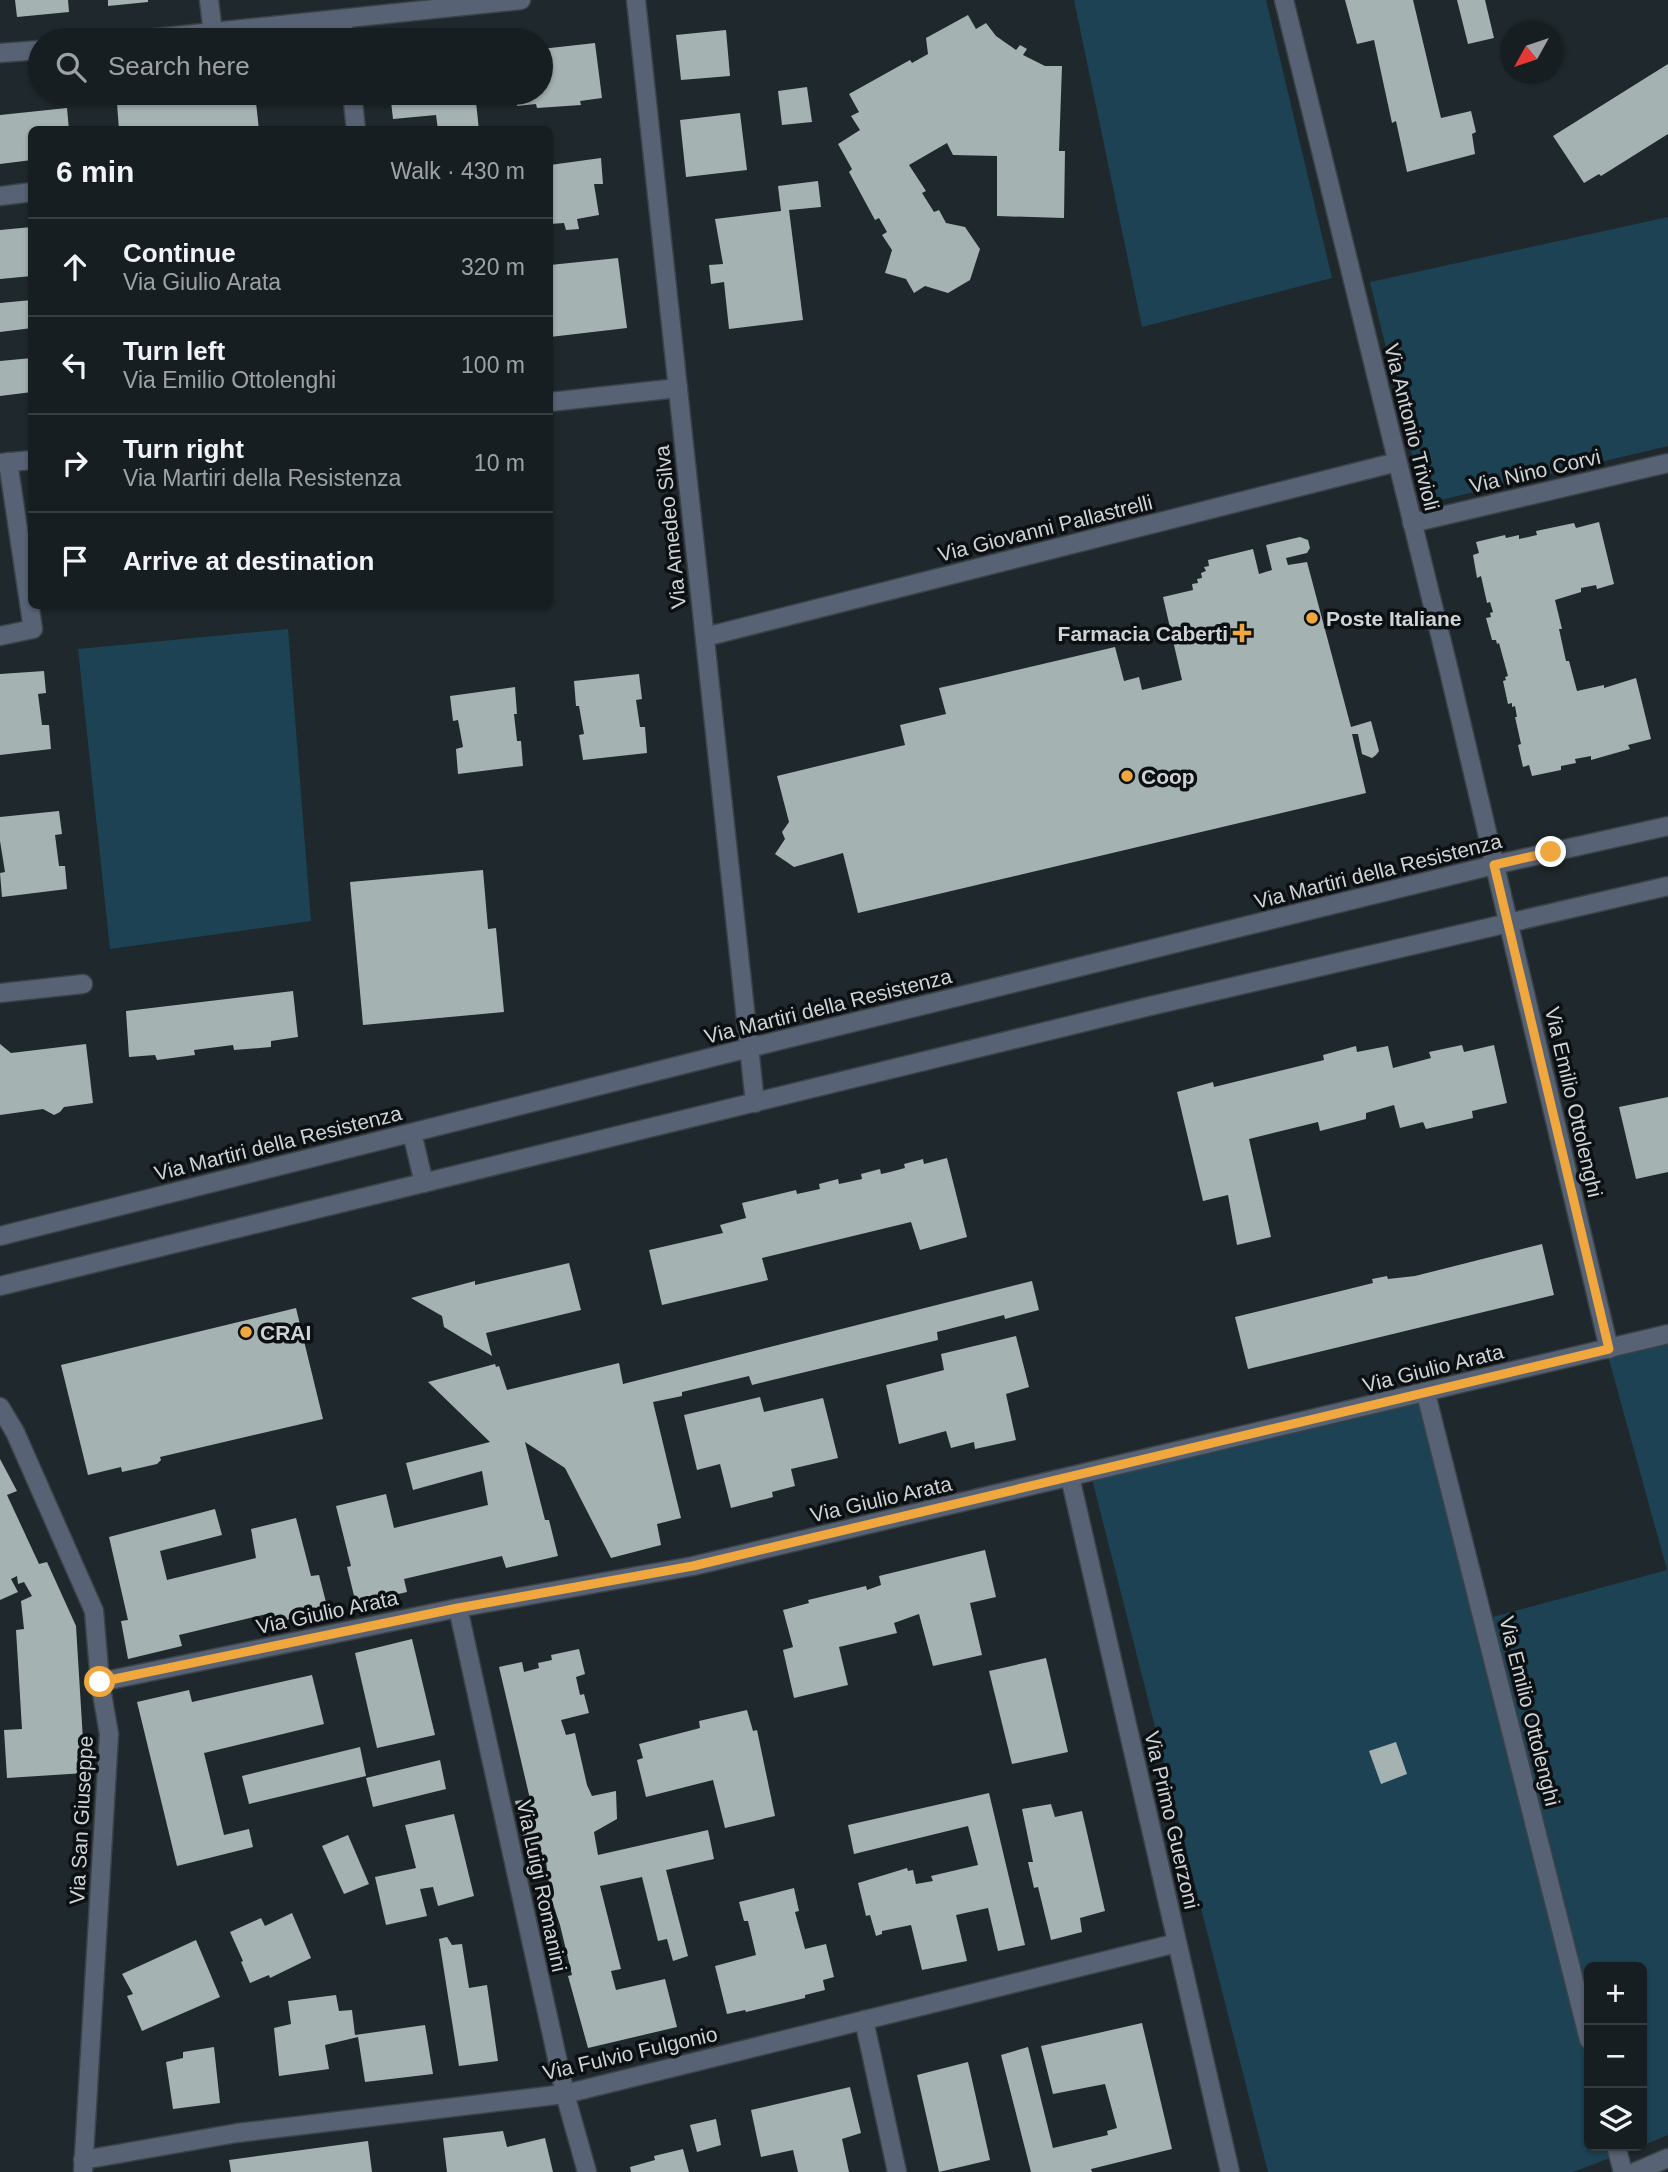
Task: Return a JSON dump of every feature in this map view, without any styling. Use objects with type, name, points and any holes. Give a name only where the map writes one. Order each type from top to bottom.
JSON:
[{"type":"street","points":[[209,0],[212,28]]},
{"type":"street","points":[[263,28],[521,0]]},
{"type":"street","name":"Via Amedeo Silva","points":[[636,0],[755,1103]]},
{"type":"street","name":"Via Antonio Trivioli","points":[[1284,0],[1494,865]]},
{"type":"street","points":[[342,20],[343,28]]},
{"type":"street","points":[[0,54],[28,51]]},
{"type":"street","points":[[353,105],[356,126]]},
{"type":"street","points":[[0,196],[28,192]]},
{"type":"street","points":[[553,402],[678,388]]},
{"type":"street","points":[[28,460],[4,463],[28,600]]},
{"type":"street","name":"Via Giovanni Pallastrelli","points":[[705,637],[1397,462]]},
{"type":"street","name":"Via Nino Corvi","points":[[1412,523],[1668,463]]},
{"type":"street","points":[[0,636],[33,629],[30,609]]},
{"type":"street","name":"Via Martiri della Resistenza","points":[[0,1236],[1494,865],[1668,827]]},
{"type":"street","name":"Via Emilio Ottolenghi","points":[[1494,865],[1609,1349]]},
{"type":"street","points":[[0,1286],[1146,1007],[1668,886]]},
{"type":"street","points":[[0,993],[83,984]]},
{"type":"street","points":[[412,1133],[424,1183]]},
{"type":"street","name":"Via Giulio Arata","points":[[100,1682],[458,1608],[693,1566],[1426,1394],[1668,1334]]},
{"type":"street","name":"Via Emilio Ottolenghi","points":[[1426,1394],[1585,2025]]},
{"type":"street","name":"Via San Giuseppe","points":[[0,1407],[15,1432],[94,1611],[100,1682],[109,1734],[83,2166]]},
{"type":"street","name":"Via Primo Guerzoni","points":[[1070,1478],[1230,2172]]},
{"type":"street","name":"Via Luigi Romanini","points":[[458,1608],[565,2094],[587,2172]]},
{"type":"street","name":"Via Fulvio Fulgonio","points":[[83,2166],[237,2133],[565,2094],[1177,1943]]},
{"type":"street","points":[[863,2020],[897,2172]]},
{"type":"street","points":[[1617,2151],[1623,2172]]},
{"type":"street","points":[[1635,2172],[1668,2158]]},
{"type":"shaded area","points":[[1074,0],[1266,0],[1332,278],[1142,327]]},
{"type":"shaded area","points":[[1668,217],[1668,446],[1424,504],[1370,282]]},
{"type":"shaded area","points":[[288,629],[311,921],[110,949],[78,649]]},
{"type":"shaded area","points":[[1668,1333],[1668,2135],[1647,2144],[1647,1962],[1584,1962],[1584,2151],[1629,2151],[1573,2172],[1268,2172],[1091,1475],[1419,1390],[1489,1618],[1667,1570],[1605,1345]]},
{"type":"building","points":[[15,0],[68,0],[69,12],[17,17]]},
{"type":"building","points":[[108,0],[148,0],[148,2],[108,6]]},
{"type":"building","points":[[1345,0],[1413,0],[1441,118],[1471,111],[1476,132],[1472,134],[1475,154],[1407,172],[1396,121],[1392,123],[1374,40],[1357,44]]},
{"type":"building","points":[[1457,0],[1485,0],[1494,38],[1468,44]]},
{"type":"building","points":[[968,15],[976,29],[986,23],[996,36],[1016,50],[1020,45],[1027,49],[1023,55],[1045,66],[1062,66],[1059,151],[1065,151],[1064,218],[997,216],[997,156],[953,155],[947,143],[909,165],[926,191],[922,193],[934,212],[939,210],[946,223],[965,227],[980,249],[970,280],[948,293],[925,286],[914,293],[906,279],[885,273],[892,250],[882,235],[887,232],[879,218],[875,220],[849,172],[852,169],[838,144],[860,130],[851,116],[859,112],[849,94],[910,60],[912,63],[928,54],[926,38]]},
{"type":"building","points":[[726,30],[730,76],[681,80],[676,35]]},
{"type":"building","points":[[595,43],[602,98],[580,101],[581,105],[537,108],[536,105],[553,105],[553,48]]},
{"type":"building","points":[[1668,64],[1668,134],[1601,176],[1599,174],[1584,183],[1553,136]]},
{"type":"building","points":[[807,87],[812,122],[782,125],[778,91]]},
{"type":"building","points":[[117,105],[256,105],[259,126],[119,126]]},
{"type":"building","points":[[391,105],[476,105],[479,126],[437,126],[436,115],[393,119]]},
{"type":"building","points":[[67,108],[69,126],[28,126],[28,160],[0,164],[0,115]]},
{"type":"building","points":[[740,113],[747,170],[686,177],[680,120]]},
{"type":"building","points":[[601,158],[603,184],[594,184],[599,215],[577,219],[579,229],[566,230],[564,223],[553,224],[553,165]]},
{"type":"building","points":[[818,181],[821,207],[789,210],[803,320],[729,329],[724,282],[711,284],[709,265],[723,264],[715,219],[781,211],[778,186]]},
{"type":"building","points":[[28,227],[28,276],[0,279],[0,230]]},
{"type":"building","points":[[618,258],[627,328],[553,337],[553,265]]},
{"type":"building","points":[[28,300],[28,328],[0,332],[0,303]]},
{"type":"building","points":[[28,358],[28,392],[0,396],[0,361]]},
{"type":"building","points":[[1599,522],[1614,584],[1597,589],[1596,585],[1581,588],[1581,592],[1555,600],[1566,661],[1569,661],[1577,691],[1604,685],[1604,688],[1636,678],[1651,739],[1628,745],[1630,749],[1591,760],[1591,756],[1575,759],[1576,763],[1561,766],[1561,770],[1532,776],[1529,765],[1523,767],[1515,706],[1508,704],[1503,681],[1508,676],[1499,643],[1492,640],[1486,618],[1491,617],[1490,613],[1493,612],[1490,602],[1487,603],[1481,576],[1477,578],[1473,555],[1479,553],[1476,542],[1505,535],[1506,538],[1519,535],[1519,539],[1537,535],[1536,531],[1574,523],[1576,528]]},
{"type":"building","points":[[1300,537],[1308,540],[1310,548],[1307,553],[1286,558],[1288,565],[1307,562],[1351,727],[1371,721],[1379,751],[1372,758],[1362,754],[1358,734],[1352,734],[1366,793],[858,913],[843,853],[794,867],[775,854],[785,839],[782,832],[789,822],[777,776],[905,745],[900,725],[946,714],[939,688],[1115,647],[1124,681],[1139,677],[1142,690],[1182,680],[1163,597],[1193,590],[1192,584],[1198,583],[1197,579],[1202,578],[1201,573],[1206,571],[1204,567],[1209,566],[1208,560],[1253,549],[1259,574],[1272,570],[1266,545]]},
{"type":"building","points":[[44,671],[46,693],[38,694],[42,725],[49,725],[51,749],[0,755],[0,674]]},
{"type":"building","points":[[639,674],[642,699],[636,700],[640,727],[645,727],[647,753],[583,760],[579,735],[584,734],[579,706],[576,706],[574,681]]},
{"type":"building","points":[[515,687],[517,714],[514,714],[517,741],[521,741],[523,766],[458,774],[456,749],[463,747],[458,720],[453,721],[450,696]]},
{"type":"building","points":[[59,811],[62,834],[55,835],[59,866],[65,866],[67,889],[2,897],[0,873],[5,872],[0,841],[0,817]]},
{"type":"building","points":[[483,870],[488,929],[496,928],[504,1012],[363,1025],[350,882]]},
{"type":"building","points":[[293,991],[298,1037],[271,1041],[271,1047],[234,1050],[233,1045],[194,1050],[195,1055],[157,1060],[155,1055],[129,1057],[126,1011]]},
{"type":"building","points":[[0,1044],[11,1053],[86,1044],[93,1103],[64,1107],[54,1115],[43,1109],[0,1115]]},
{"type":"building","points":[[1462,1045],[1464,1052],[1494,1045],[1507,1103],[1472,1111],[1473,1118],[1426,1129],[1423,1122],[1400,1128],[1394,1105],[1366,1113],[1366,1119],[1320,1131],[1318,1122],[1249,1139],[1271,1237],[1237,1245],[1228,1195],[1203,1201],[1177,1092],[1213,1082],[1214,1087],[1324,1060],[1323,1055],[1356,1046],[1357,1052],[1388,1046],[1393,1068],[1431,1058],[1429,1052]]},
{"type":"building","points":[[1668,1097],[1668,1172],[1636,1179],[1619,1107]]},
{"type":"building","points":[[947,1158],[967,1237],[920,1250],[911,1222],[762,1258],[768,1280],[662,1305],[649,1250],[723,1233],[720,1225],[746,1218],[742,1203],[796,1190],[797,1194],[820,1189],[819,1184],[838,1179],[839,1184],[862,1179],[861,1174],[880,1169],[881,1174],[890,1172],[905,1168],[904,1164],[923,1159],[924,1164]]},
{"type":"building","points":[[1542,1244],[1554,1295],[1248,1369],[1235,1317],[1373,1283],[1372,1279],[1415,1276]]},
{"type":"building","points":[[569,1263],[581,1310],[486,1333],[492,1356],[444,1327],[442,1316],[411,1298],[475,1281],[475,1285]]},
{"type":"building","points":[[1032,1281],[1039,1310],[1005,1319],[1004,1315],[937,1332],[938,1340],[752,1385],[749,1376],[653,1402],[681,1518],[657,1524],[661,1545],[611,1558],[565,1468],[525,1442],[545,1520],[549,1520],[558,1556],[506,1568],[502,1556],[404,1579],[407,1592],[356,1604],[347,1567],[351,1566],[336,1506],[386,1494],[394,1528],[488,1505],[482,1471],[413,1490],[406,1463],[490,1442],[428,1382],[495,1364],[496,1367],[499,1366],[507,1390],[619,1363],[623,1384]]},
{"type":"building","points":[[296,1308],[323,1419],[160,1457],[161,1460],[157,1464],[122,1472],[121,1467],[88,1475],[61,1365]]},
{"type":"building","points":[[1016,1336],[1029,1387],[1006,1394],[1016,1440],[975,1449],[974,1442],[951,1448],[946,1431],[899,1444],[886,1385],[944,1370],[941,1354]]},
{"type":"building","points":[[760,1397],[764,1412],[823,1398],[838,1458],[791,1469],[795,1486],[772,1492],[773,1497],[731,1508],[720,1464],[697,1470],[684,1415]]},
{"type":"building","points":[[0,1459],[17,1491],[7,1495],[39,1564],[47,1562],[76,1626],[85,1773],[7,1778],[4,1730],[22,1729],[16,1630],[24,1629],[21,1601],[32,1596],[24,1582],[18,1584],[17,1576],[11,1579],[18,1592],[0,1600]]},
{"type":"building","points":[[215,1509],[222,1535],[160,1551],[167,1580],[256,1558],[251,1529],[296,1518],[311,1576],[319,1575],[328,1610],[274,1623],[271,1613],[179,1635],[182,1646],[128,1659],[121,1621],[128,1620],[109,1537]]},
{"type":"building","points":[[985,1550],[996,1597],[970,1603],[982,1655],[933,1666],[919,1614],[894,1623],[897,1633],[839,1647],[848,1685],[794,1698],[783,1650],[793,1647],[783,1610],[809,1603],[808,1600],[866,1586],[867,1590],[881,1585],[879,1576]]},
{"type":"building","points":[[412,1639],[435,1735],[377,1748],[355,1653]]},
{"type":"building","points":[[579,1649],[585,1674],[576,1677],[580,1695],[584,1694],[589,1713],[561,1720],[566,1735],[575,1733],[592,1796],[616,1791],[617,1819],[594,1832],[598,1855],[708,1830],[714,1859],[666,1870],[688,1956],[673,1961],[667,1939],[658,1941],[642,1877],[600,1886],[621,1969],[611,1971],[616,1990],[665,1979],[677,2027],[588,2048],[568,1976],[572,1975],[551,1898],[545,1854],[529,1862],[515,1801],[530,1799],[499,1667],[522,1662],[524,1672],[539,1668],[538,1663],[552,1660],[551,1655]]},
{"type":"building","points":[[1046,1658],[1068,1752],[1012,1764],[989,1671]]},
{"type":"building","points":[[312,1675],[324,1724],[204,1753],[224,1835],[249,1829],[253,1847],[177,1866],[137,1702],[189,1690],[192,1702]]},
{"type":"building","points":[[747,1710],[753,1731],[757,1730],[775,1816],[725,1828],[713,1780],[646,1797],[637,1760],[643,1758],[639,1744],[700,1728],[699,1721]]},
{"type":"building","points":[[1396,1742],[1407,1774],[1381,1784],[1369,1751]]},
{"type":"building","points":[[360,1747],[366,1776],[249,1804],[242,1776]]},
{"type":"building","points":[[440,1760],[446,1789],[373,1807],[366,1778]]},
{"type":"building","points":[[989,1793],[1025,1945],[998,1951],[988,1908],[956,1915],[967,1961],[922,1970],[911,1925],[882,1931],[882,1934],[876,1936],[870,1915],[866,1916],[858,1883],[907,1868],[908,1871],[913,1870],[916,1884],[933,1881],[931,1876],[978,1865],[968,1826],[854,1854],[848,1825]]},
{"type":"building","points":[[1051,1804],[1055,1817],[1082,1811],[1105,1911],[1080,1918],[1082,1932],[1051,1940],[1038,1887],[1034,1888],[1028,1862],[1033,1862],[1022,1809]]},
{"type":"building","points":[[454,1814],[474,1896],[438,1906],[433,1887],[420,1889],[427,1916],[386,1925],[375,1877],[416,1868],[405,1825]]},
{"type":"building","points":[[348,1835],[369,1884],[344,1894],[322,1846]]},
{"type":"building","points":[[794,1888],[799,1911],[795,1912],[805,1949],[826,1944],[834,1977],[823,1980],[825,1990],[805,1995],[805,1998],[727,2014],[715,1966],[756,1955],[748,1921],[744,1921],[739,1902]]},
{"type":"building","points":[[292,1913],[311,1958],[270,1978],[269,1975],[250,1983],[230,1932],[261,1918],[265,1926]]},
{"type":"building","points":[[447,1937],[452,1945],[462,1944],[469,1988],[487,1985],[498,2061],[459,2066],[439,1939]]},
{"type":"building","points":[[196,1940],[220,1997],[142,2031],[127,1996],[133,1994],[122,1974]]},
{"type":"building","points":[[336,1995],[339,2011],[352,2010],[355,2035],[425,2025],[433,2074],[365,2082],[358,2037],[325,2045],[329,2069],[279,2076],[274,2028],[291,2024],[288,2001]]},
{"type":"building","points":[[1142,2023],[1172,2149],[1091,2169],[1092,2172],[1031,2172],[1001,2055],[1028,2047],[1053,2148],[1108,2135],[1107,2131],[1117,2128],[1105,2084],[1053,2094],[1041,2046]]},
{"type":"building","points":[[214,2047],[220,2103],[173,2109],[166,2062],[183,2058],[183,2052]]},
{"type":"building","points":[[968,2062],[990,2160],[939,2172],[917,2075]]},
{"type":"building","points":[[850,2087],[861,2133],[842,2139],[849,2172],[798,2172],[793,2150],[761,2157],[751,2110]]},
{"type":"building","points":[[716,2119],[721,2145],[697,2152],[690,2125]]},
{"type":"building","points":[[503,2131],[507,2147],[545,2138],[553,2172],[447,2172],[443,2138]]},
{"type":"building","points":[[368,2141],[372,2172],[231,2172],[229,2160]]},
{"type":"building","points":[[683,2149],[689,2172],[631,2172],[630,2167],[655,2160],[654,2156]]},
{"type":"place","name":"Poste Italiane","points":[[1312,618]]},
{"type":"place","name":"Farmacia Caberti","points":[[1242,633]]},
{"type":"place","name":"Coop","points":[[1127,776]]},
{"type":"place","name":"CRAI","points":[[246,1332]]},
{"type":"route","points":[[100,1682],[458,1608],[693,1566],[1609,1349],[1494,865],[1551,852]]}]
